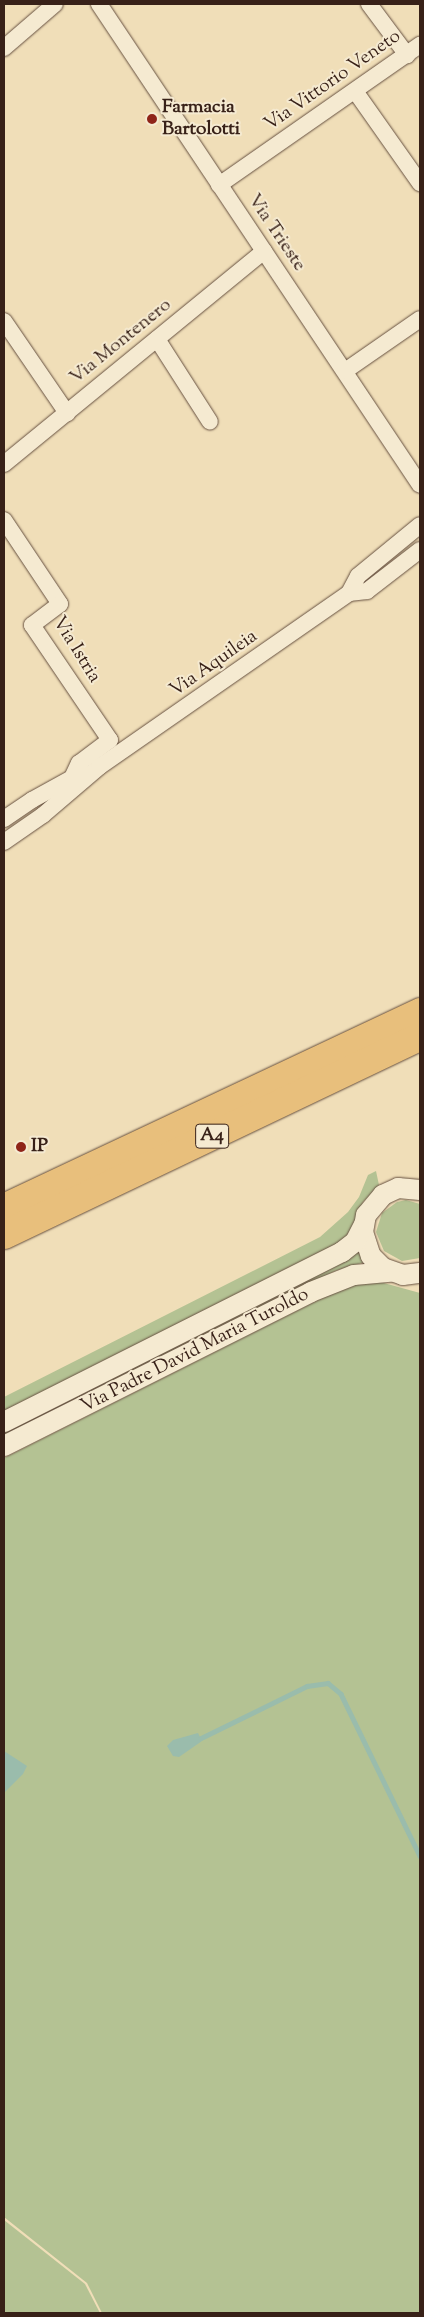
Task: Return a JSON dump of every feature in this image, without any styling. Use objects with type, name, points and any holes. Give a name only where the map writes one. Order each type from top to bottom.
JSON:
[{"type":"highway","name":"A4","points":[[4,1208],[420,1012]]},
{"type":"highway","name":"A4","points":[[4,1235],[420,1037]]},
{"type":"street","points":[[4,48],[55,4]]},
{"type":"street","name":"Via Trieste","points":[[98,4],[420,485]]},
{"type":"street","points":[[369,4],[407,55]]},
{"type":"street","name":"Via Vittorio Veneto","points":[[219,185],[420,45]]},
{"type":"street","points":[[355,91],[420,183]]},
{"type":"street","name":"Via Montenero","points":[[4,464],[264,251]]},
{"type":"street","points":[[345,371],[420,319]]},
{"type":"street","points":[[4,321],[67,413]]},
{"type":"street","points":[[157,339],[210,422]]},
{"type":"street","name":"Via Istria","points":[[4,520],[60,604],[32,625],[110,740],[79,763],[73,776]]},
{"type":"street","name":"Via Aquileia","points":[[349,593],[358,576],[420,525]]},
{"type":"street","name":"Via Aquileia","points":[[4,842],[42,815],[99,767],[349,593],[367,590],[420,550]]},
{"type":"street","name":"Via Aquileia","points":[[4,819],[73,776],[99,767]]},
{"type":"street","name":"Via Padre David Maria Turoldo","points":[[4,1422],[342,1252],[355,1242],[370,1207],[383,1195],[398,1188],[420,1190]]},
{"type":"street","points":[[364,1224],[364,1241],[371,1256],[390,1272]]},
{"type":"street","name":"Via Padre David Maria Turoldo","points":[[4,1446],[311,1292],[354,1275],[390,1272],[404,1275],[420,1273]]},
{"type":"green space","points":[[376,1171],[379,1185],[363,1202],[349,1234],[342,1242],[4,1415],[4,1397],[320,1237],[348,1212],[359,1197],[368,1175]]},
{"type":"green space","points":[[406,1200],[420,1204],[420,1258],[402,1261],[384,1251],[376,1232],[382,1213],[397,1202]]},
{"type":"green space","points":[[357,1249],[365,1262],[335,1271],[4,1438],[4,1430]]},
{"type":"green space","points":[[373,1280],[420,1293],[420,2313],[102,2313],[87,2283],[4,2217],[4,1458],[346,1286]]},
{"type":"green space","points":[[4,2220],[85,2284],[100,2313],[4,2313]]},
{"type":"shaded area","points":[[198,1733],[202,1741],[179,1757],[173,1756],[167,1746],[173,1740]]},
{"type":"shaded area","points":[[4,1751],[27,1766],[23,1774],[4,1793]]},
{"type":"waterway","points":[[201,1738],[307,1686],[328,1683],[341,1694],[420,1856]]},
{"type":"place","name":"Farmacia Bartolotti","points":[[152,119]]},
{"type":"place","name":"IP","points":[[21,1147]]}]
